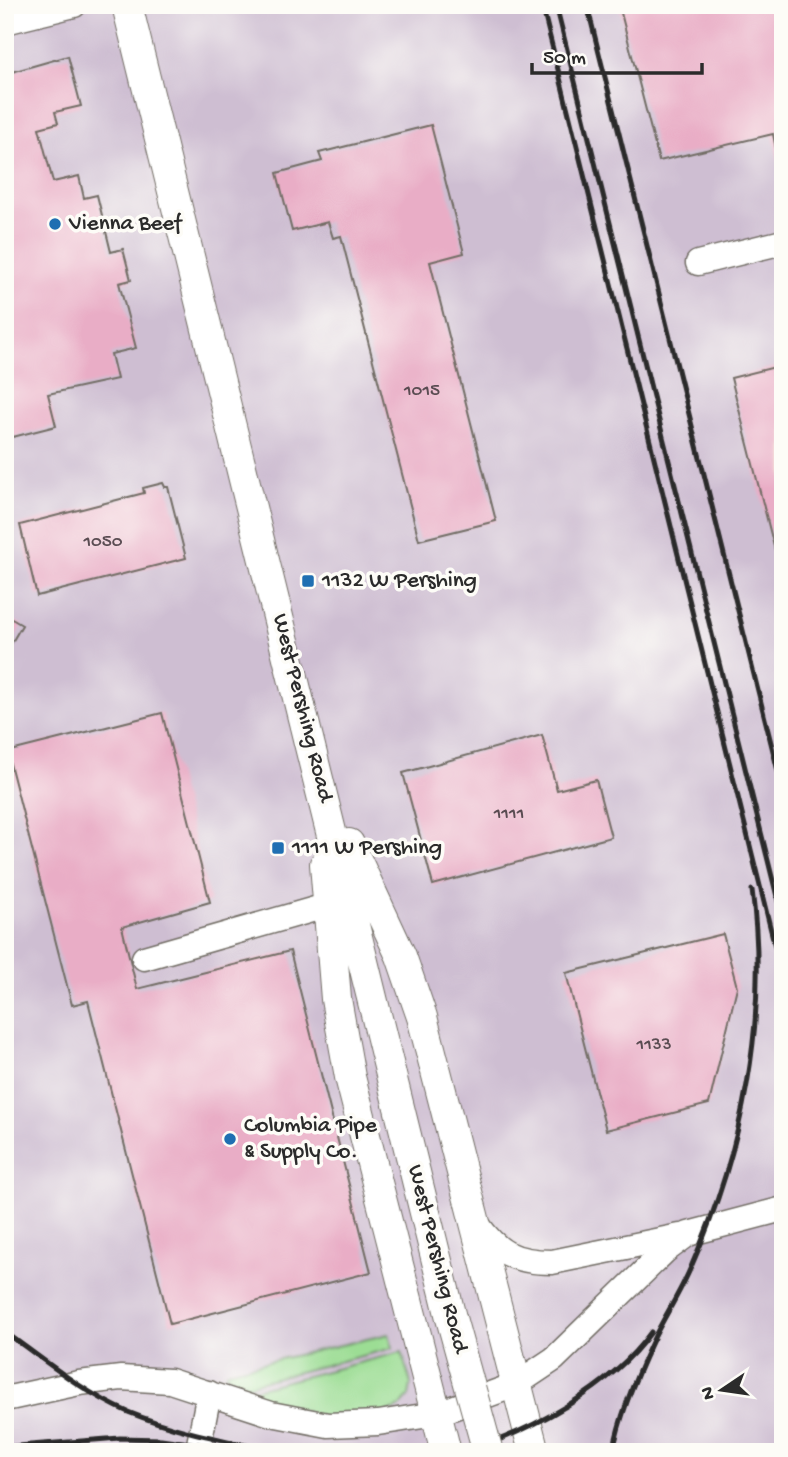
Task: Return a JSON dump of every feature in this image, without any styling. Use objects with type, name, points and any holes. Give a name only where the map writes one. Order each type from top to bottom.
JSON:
[{"type":"main road","name":"West Pershing Road","points":[[127,5],[451,1318],[488,1452]]},
{"type":"main road","points":[[307,726],[324,855],[336,999],[350,1077],[446,1452]]},
{"type":"main road","points":[[307,726],[353,854],[405,968],[422,1017],[534,1452]]},
{"type":"street","points":[[5,22],[32,10],[74,5]]},
{"type":"street","points":[[698,263],[783,242]]},
{"type":"street","points":[[144,958],[329,905]]},
{"type":"street","points":[[472,1214],[489,1241],[507,1254],[531,1262],[552,1262],[688,1234],[783,1209]]},
{"type":"street","points":[[5,1399],[121,1378],[170,1381],[271,1414],[328,1425],[378,1423],[436,1414],[515,1385],[554,1359],[665,1251],[688,1234]]},
{"type":"street","points":[[201,1452],[209,1393]]},
{"type":"shaded area","points":[[5,5],[783,5],[783,1452],[5,1452]]},
{"type":"green space","points":[[389,1334],[393,1348],[247,1385],[225,1374],[227,1371]]},
{"type":"green space","points":[[402,1352],[411,1384],[409,1396],[400,1407],[384,1414],[325,1418],[243,1392]]},
{"type":"building","points":[[619,5],[783,5],[783,163],[779,164],[773,134],[659,161]]},
{"type":"building","name":"Vienna Beef","points":[[68,56],[81,106],[55,112],[58,123],[39,128],[53,182],[79,176],[84,198],[97,195],[111,252],[123,249],[131,280],[119,283],[136,348],[111,354],[117,379],[48,394],[56,426],[5,439],[5,74]]},
{"type":"building","points":[[431,125],[464,253],[430,262],[496,521],[419,540],[341,236],[333,238],[328,222],[292,231],[277,173],[322,161],[319,153]]},
{"type":"building","points":[[783,365],[783,578],[782,578],[731,378]]},
{"type":"building","points":[[163,483],[168,487],[186,558],[37,596],[20,525],[144,493],[143,488]]},
{"type":"building","points":[[5,615],[22,625],[5,654]]},
{"type":"building","name":"Columbia Pipe & Supply Co.","points":[[162,713],[210,902],[122,927],[137,989],[290,951],[371,1272],[170,1324],[88,1001],[72,1005],[7,752]]},
{"type":"building","points":[[542,735],[557,790],[596,780],[611,837],[433,885],[403,773]]},
{"type":"building","points":[[723,934],[737,987],[709,1104],[606,1130],[566,973]]},
{"type":"railway","points":[[542,5],[783,979]]},
{"type":"railway","points":[[556,5],[783,921]]},
{"type":"railway","points":[[587,5],[783,791]]},
{"type":"railway","points":[[613,1452],[624,1410],[640,1368],[687,1277],[709,1222],[738,1130],[754,1034],[757,986],[752,890]]},
{"type":"railway","points":[[5,1332],[80,1386],[128,1412],[184,1431],[280,1452]]},
{"type":"railway","points":[[463,1452],[515,1433],[567,1406],[614,1372],[651,1332]]},
{"type":"railway","points":[[5,1447],[120,1438],[161,1439],[204,1445]]},
{"type":"place","name":"Vienna Beef","points":[[55,224]]},
{"type":"place","name":"1132 W Pershing","points":[[308,581]]},
{"type":"place","name":"1111 W Pershing","points":[[278,848]]},
{"type":"place","name":"Columbia Pipe & Supply Co.","points":[[230,1139]]}]
